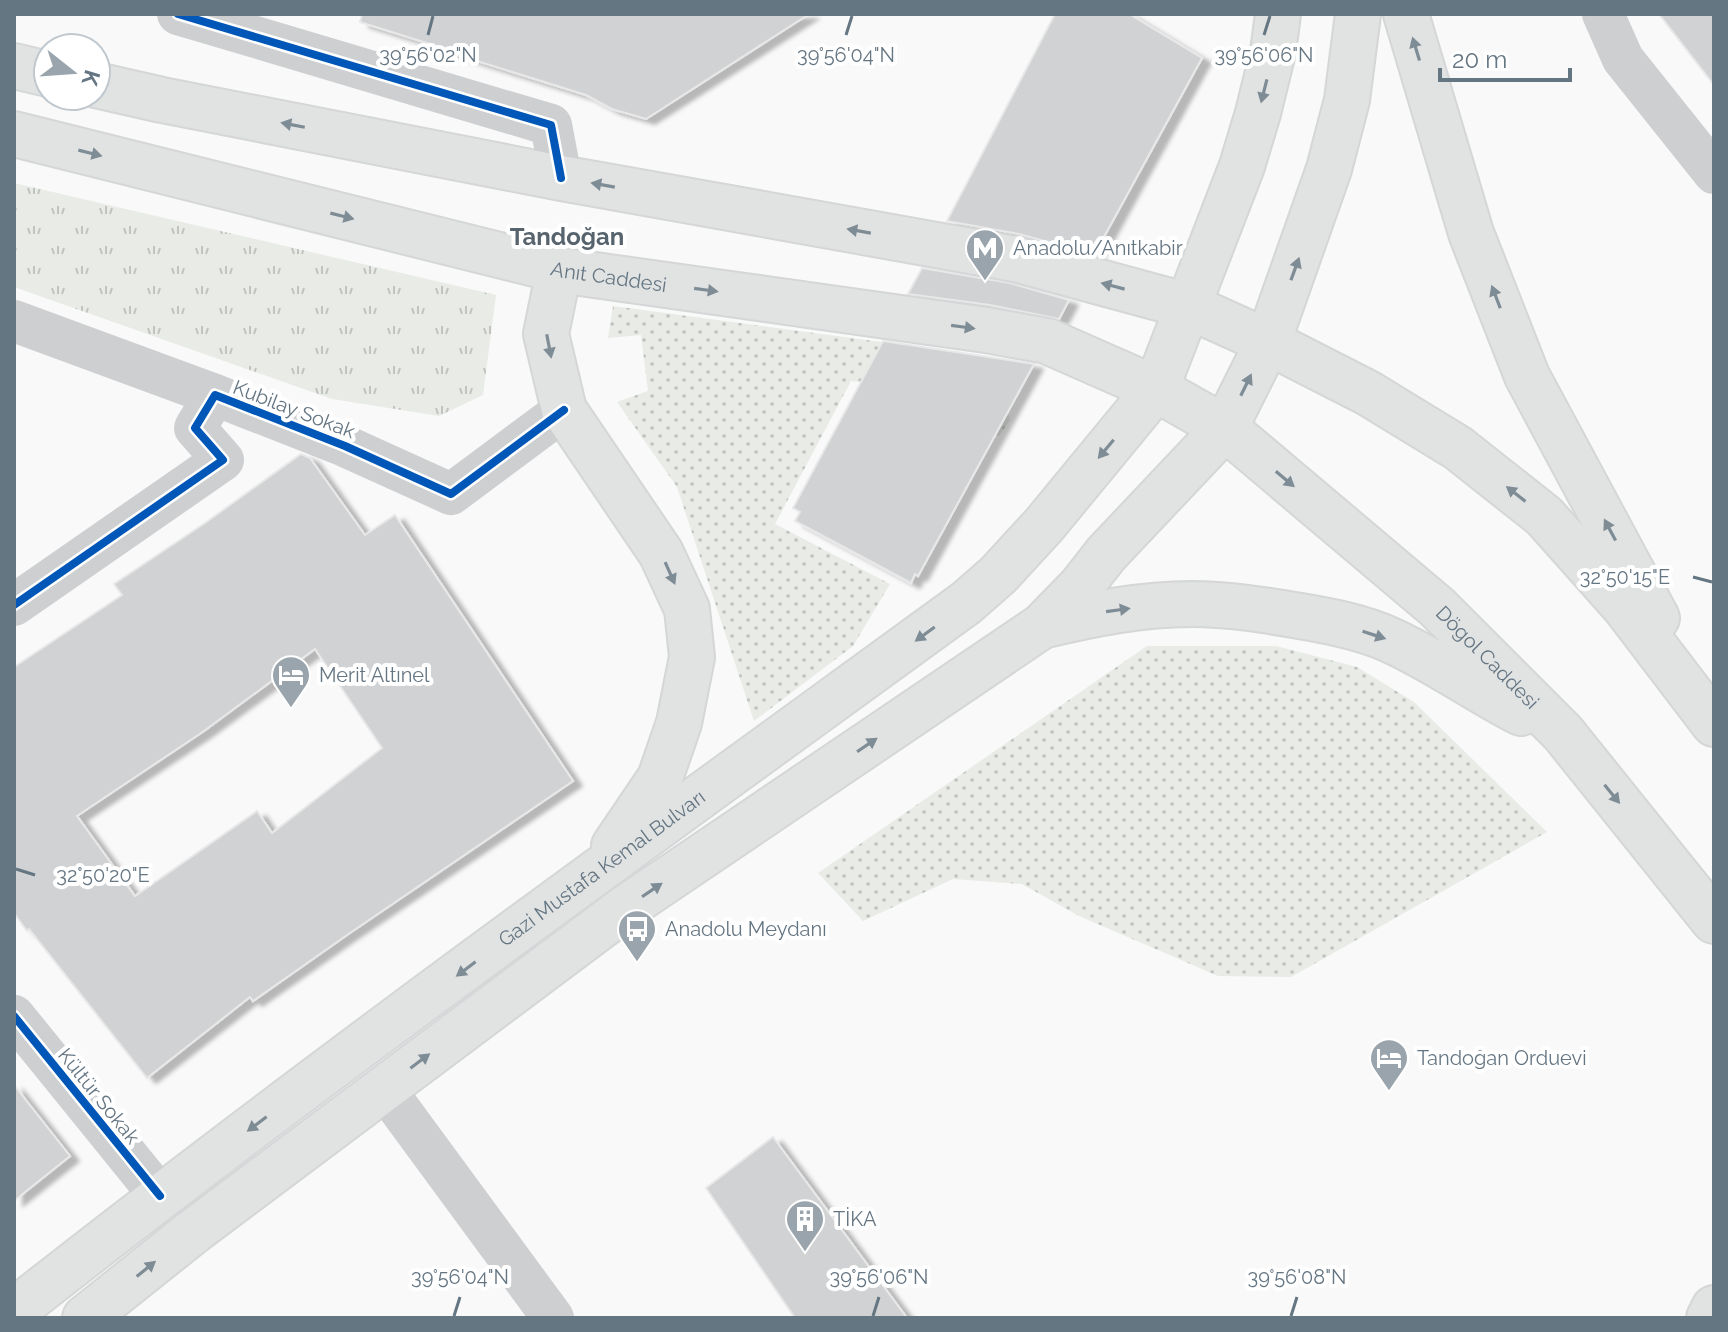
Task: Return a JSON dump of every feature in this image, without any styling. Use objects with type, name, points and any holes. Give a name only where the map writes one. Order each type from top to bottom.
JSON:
[{"type":"main road","points":[[1156,389],[1242,166],[1273,52],[1278,14]]},
{"type":"main road","points":[[85,1318],[194,1231],[624,909],[1042,626],[1225,428],[1268,342],[1329,169],[1347,100],[1358,14]]},
{"type":"main road","points":[[1406,14],[1471,233],[1527,376],[1713,723]]},
{"type":"main road","points":[[112,89],[561,178],[1015,259],[1188,306],[1268,342],[1368,393],[1458,448],[1544,516],[1624,606],[1713,723]]},
{"type":"main road","name":"Anıt Caddesi","points":[[14,134],[559,270],[1047,341],[1156,389]]},
{"type":"main road","points":[[559,270],[546,334],[564,410],[661,553],[687,609],[692,657],[679,723],[660,778],[598,871]]},
{"type":"main road","name":"Dögol Caddesi","points":[[1156,389],[1225,428],[1437,607],[1563,733],[1714,921]]},
{"type":"main road","name":"Gazi Mustafa Kemal Bulvarı","points":[[14,1311],[160,1196],[966,603],[998,575],[1044,525],[1156,389]]},
{"type":"main road","points":[[1042,626],[1107,612],[1191,604],[1253,608],[1331,621],[1385,638],[1434,661],[1499,702],[1563,733]]},
{"type":"main road","points":[[1709,1318],[1714,1308]]},
{"type":"street","points":[[178,14],[551,125],[561,178]]},
{"type":"street","points":[[1603,14],[1623,59],[1714,173]]},
{"type":"street","points":[[14,321],[215,395]]},
{"type":"street","name":"Kubilay Sokak","points":[[14,605],[223,460],[195,428],[215,395],[345,446],[451,494],[564,410]]},
{"type":"street","name":"Kültür Sokak","points":[[14,1016],[160,1196]]},
{"type":"street","points":[[384,1088],[553,1318]]},
{"type":"green space","points":[[14,183],[496,295],[483,395],[439,416],[332,399],[14,287]]},
{"type":"green space","points":[[613,306],[956,352],[996,372],[1010,420],[999,436],[871,383],[851,381],[775,524],[890,584],[853,646],[754,721],[677,487],[617,402],[648,391],[641,335],[608,338]]},
{"type":"green space","points":[[1147,646],[1276,646],[1357,667],[1414,702],[1547,832],[1291,977],[1218,976],[1079,916],[1022,884],[953,879],[863,921],[818,873]]},
{"type":"building","points":[[362,14],[809,14],[646,119],[612,109],[586,95],[360,22]]},
{"type":"building","points":[[1055,14],[1129,14],[1202,58],[1094,255],[1019,234],[947,221]]},
{"type":"building","points":[[1659,14],[1714,14],[1714,85]]},
{"type":"building","points":[[922,268],[1010,283],[1069,300],[1059,319],[990,305],[908,294]]},
{"type":"building","points":[[883,341],[1034,364],[918,576],[915,574],[911,583],[795,521],[800,512],[793,508]]},
{"type":"building","points":[[301,454],[310,458],[365,535],[395,515],[573,781],[253,1001],[250,997],[147,1078],[14,913],[14,667],[122,595],[114,584]],"holes":[[[315,649],[382,748],[272,833],[257,811],[135,896],[77,816],[204,731]]]},
{"type":"building","points":[[14,1085],[70,1156],[14,1201]]},
{"type":"building","name":"TİKA","points":[[773,1137],[907,1318],[795,1318],[706,1188]]},
{"type":"cycle path","points":[[178,14],[551,125],[561,178]]},
{"type":"cycle path","points":[[14,605],[223,460],[195,428],[215,395],[345,446],[451,494],[564,410]]},
{"type":"cycle path","points":[[14,1016],[160,1196]]},
{"type":"place","name":"Anadolu/Anıtkabir","points":[[985,282]]},
{"type":"place","name":"Merit Altınel","points":[[291,709]]},
{"type":"place","name":"Anadolu Meydanı","points":[[637,963]]},
{"type":"place","name":"Tandoğan Orduevi","points":[[1389,1092]]},
{"type":"place","name":"TİKA","points":[[805,1253]]},
{"type":"district","name":"Tandoğan","points":[[567,236]]}]
